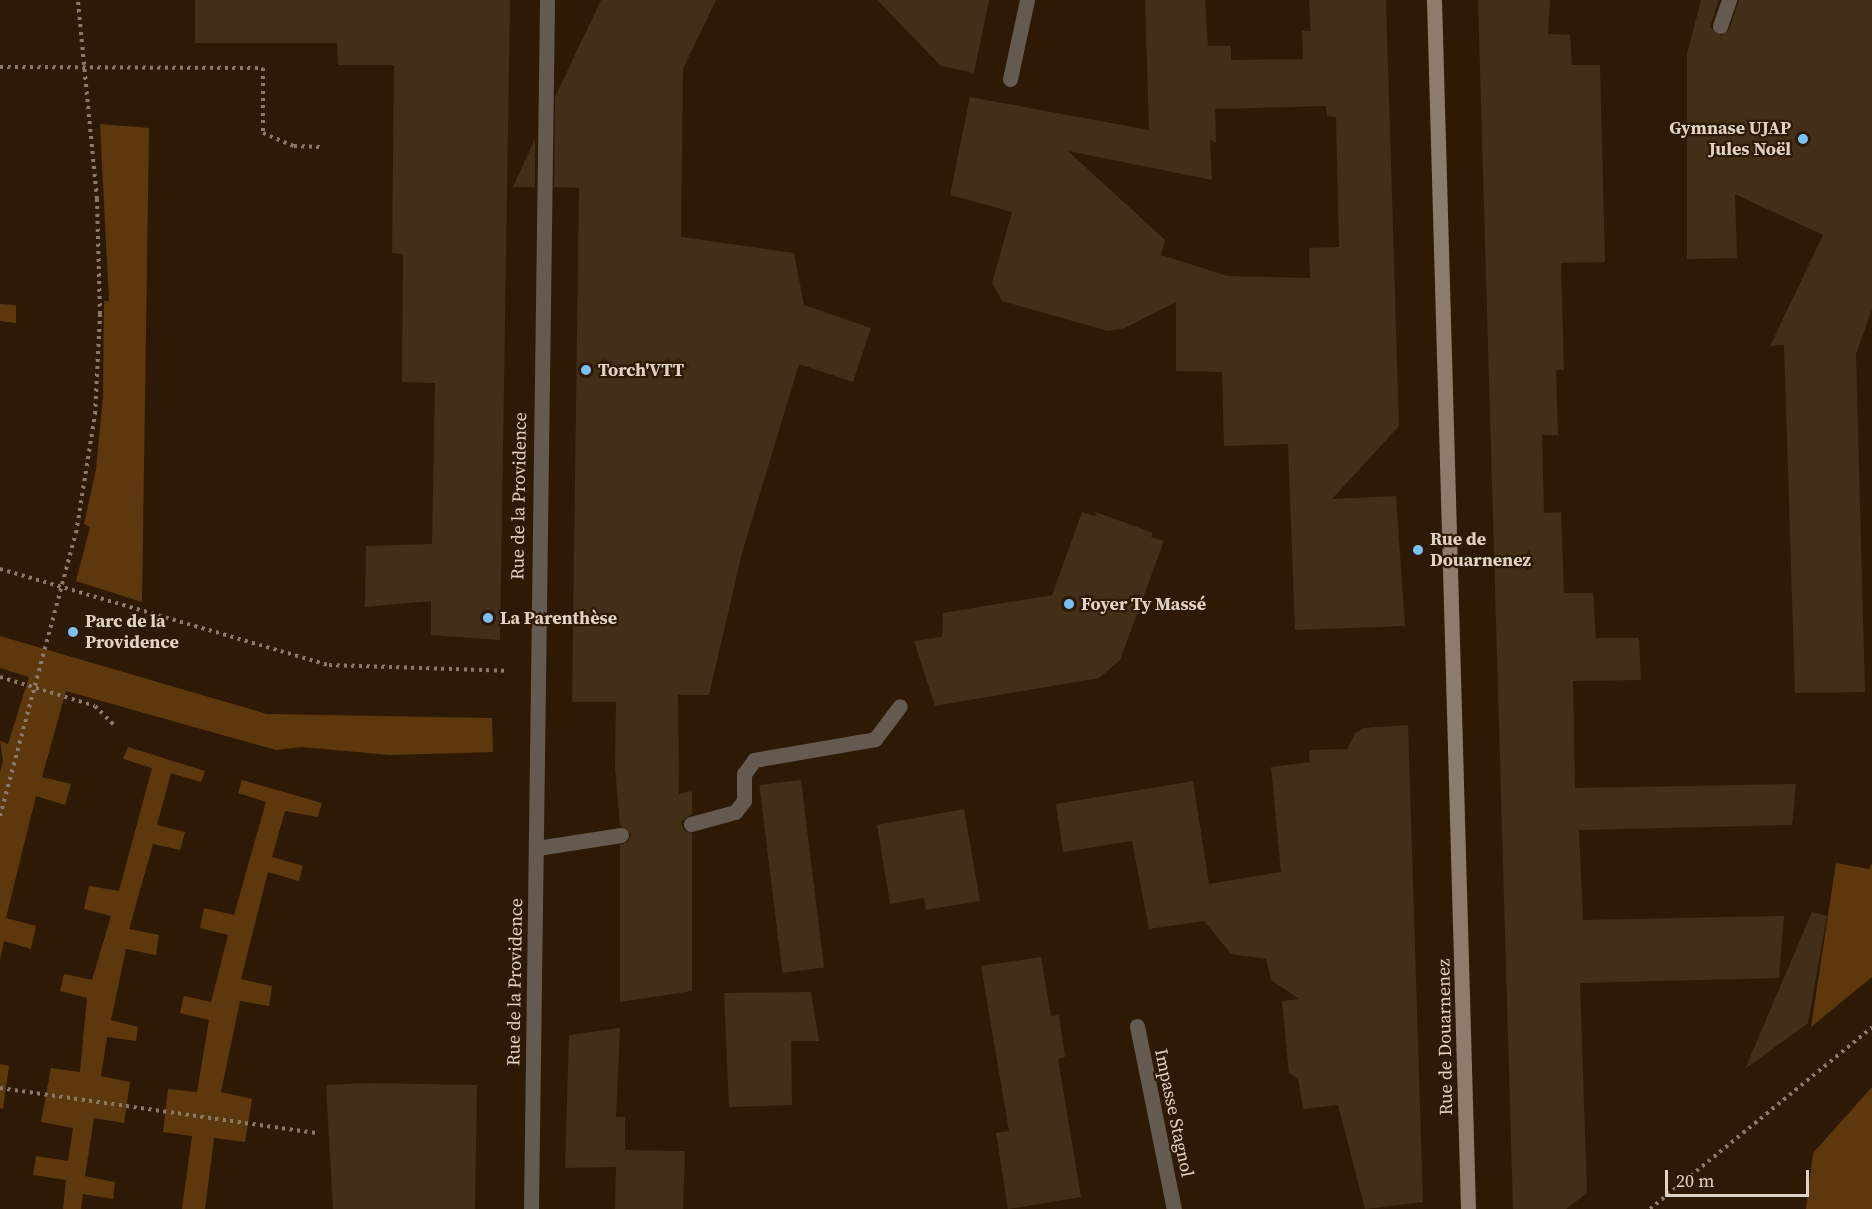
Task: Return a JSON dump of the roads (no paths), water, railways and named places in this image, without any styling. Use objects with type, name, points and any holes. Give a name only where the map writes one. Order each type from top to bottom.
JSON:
[{"type":"main road","name":"Rue de Douarnenez","points":[[1434,0],[1468,1209]]},
{"type":"street","name":"Rue de la Providence","points":[[531,1209],[537,848],[536,672],[547,0]]},
{"type":"street","points":[[1010,79],[1027,0]]},
{"type":"street","points":[[1720,26],[1729,0]]},
{"type":"street","points":[[691,824],[735,812],[744,801],[744,774],[754,760],[875,739],[900,706]]},
{"type":"street","points":[[537,848],[621,835]]},
{"type":"street","name":"Impasse Stagnol","points":[[1137,1026],[1174,1209]]},
{"type":"place","name":"Gymnase UJAP Jules Noël","points":[[1803,139]]},
{"type":"place","name":"Torch'VTT","points":[[586,370]]},
{"type":"place","name":"Rue de Douarnenez","points":[[1418,550]]},
{"type":"place","name":"Foyer Ty Massé","points":[[1069,604]]},
{"type":"place","name":"La Parenthèse","points":[[488,618]]},
{"type":"place","name":"Parc de la Providence","points":[[73,632]]}]
